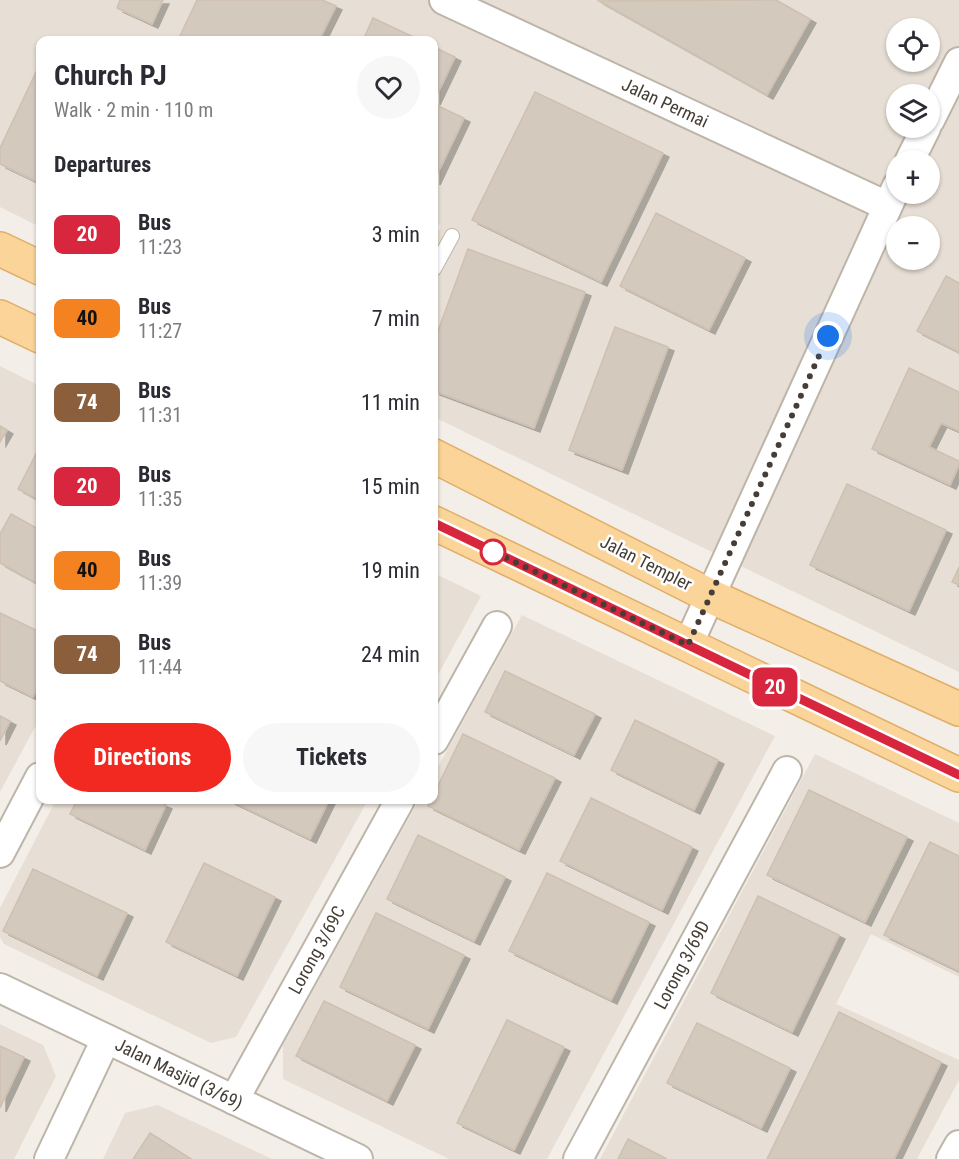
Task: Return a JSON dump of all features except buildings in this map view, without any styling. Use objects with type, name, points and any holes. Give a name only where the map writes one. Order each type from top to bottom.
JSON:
[{"type":"main road","points":[[0,249],[36,266]]},
{"type":"main road","points":[[0,316],[36,334]]},
{"type":"main road","name":"Jalan Templer","points":[[438,458],[710,596],[959,710]]},
{"type":"main road","points":[[438,525],[959,775]]},
{"type":"street","name":"Jalan Permai","points":[[444,0],[886,193]]},
{"type":"street","points":[[940,100],[959,62]]},
{"type":"street","points":[[688,645],[888,204]]},
{"type":"street","points":[[438,733],[496,626]]},
{"type":"street","name":"Lorong 3/69D","points":[[578,1159],[787,771]]},
{"type":"street","points":[[0,853],[36,785]]},
{"type":"street","name":"Lorong 3/69C","points":[[234,1100],[398,804]]},
{"type":"street","name":"Jalan Masjid (3/69)","points":[[0,988],[358,1159]]},
{"type":"street","points":[[49,1159],[106,1039]]},
{"type":"street","points":[[951,1159],[959,1145]]},
{"type":"lane","points":[[438,262],[452,236]]},
{"type":"shaded area","points":[[0,0],[959,0],[959,672],[438,419],[438,232],[441,226],[438,224],[438,36],[36,36],[36,225],[0,207]]},
{"type":"shaded area","points":[[0,366],[36,384],[36,725],[0,792]]},
{"type":"shaded area","points":[[438,575],[481,596],[438,675]]},
{"type":"shaded area","points":[[522,615],[775,736],[547,1159],[449,1159],[283,1079],[283,1045],[417,804],[438,804],[438,767]]},
{"type":"shaded area","points":[[815,754],[959,823],[959,977],[871,934],[836,1004],[959,1060],[959,1080],[917,1159],[600,1159]]},
{"type":"shaded area","points":[[54,804],[366,804],[236,1037],[211,1043],[4,944],[0,937],[0,908]]},
{"type":"shaded area","points":[[0,1024],[43,1045],[56,1076],[14,1159],[0,1159]]},
{"type":"shaded area","points":[[158,1105],[272,1159],[103,1159],[125,1113]]},
{"type":"bus line","name":"20","points":[[438,525],[959,775]]},
{"type":"route","points":[[493,552],[490,550],[688,645],[828,336]]}]
